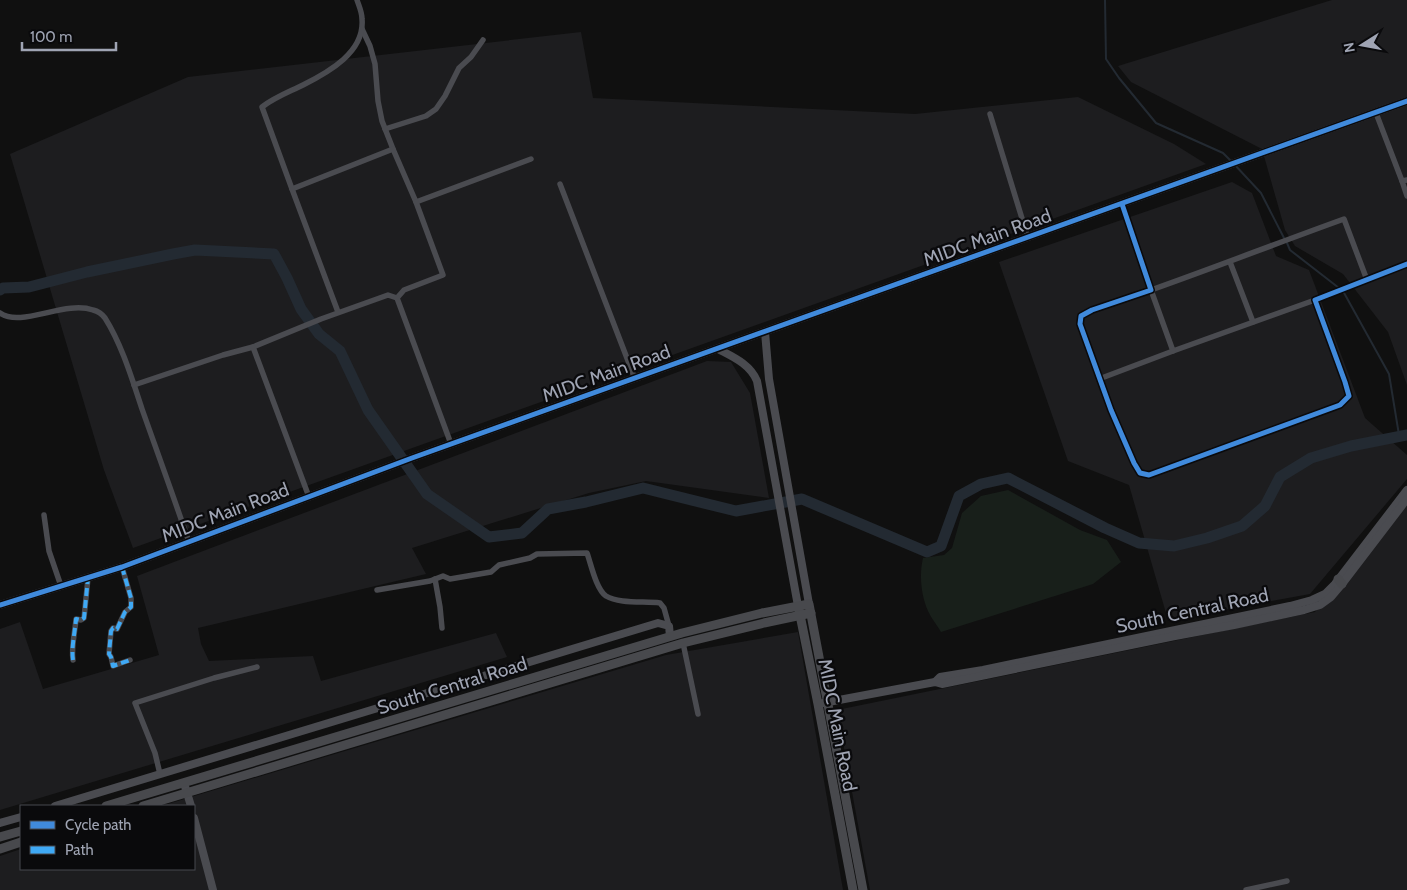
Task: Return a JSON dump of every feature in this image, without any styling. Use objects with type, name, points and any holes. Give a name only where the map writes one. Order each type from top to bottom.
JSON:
[{"type":"main road","name":"South Central Road","points":[[110,805],[670,636],[762,613],[809,604]]},
{"type":"main road","name":"MIDC Main Road","points":[[809,604],[863,890]]},
{"type":"main road","name":"MIDC Main Road","points":[[798,606],[853,890]]},
{"type":"main road","name":"South Central Road","points":[[146,805],[683,642],[811,613]]},
{"type":"main road","points":[[424,710],[427,720]]},
{"type":"main road","points":[[0,837],[20,831]]},
{"type":"main road","points":[[0,849],[20,842]]},
{"type":"street","points":[[338,312],[262,107],[277,96],[304,85],[332,69],[352,51],[362,29],[362,18],[357,0]]},
{"type":"street","points":[[362,29],[370,46],[377,79],[378,101],[385,129],[416,202],[443,275],[404,290],[397,298]]},
{"type":"street","points":[[385,129],[426,116],[436,109],[459,68],[472,57],[483,40]]},
{"type":"street","name":"MIDC Main Road","points":[[0,605],[122,567],[412,458],[1407,101]]},
{"type":"street","points":[[1376,113],[1405,181],[1407,196]]},
{"type":"street","points":[[990,114],[1028,238]]},
{"type":"street","points":[[292,189],[393,149]]},
{"type":"street","points":[[416,202],[531,159]]},
{"type":"street","points":[[560,184],[635,379]]},
{"type":"street","points":[[1122,204],[1173,351]]},
{"type":"street","points":[[1315,300],[1349,396],[1340,405],[1149,474],[1140,473],[1134,463],[1099,379],[1080,324],[1081,316],[1092,310],[1230,262],[1344,219],[1367,280]]},
{"type":"street","points":[[1230,262],[1254,322]]},
{"type":"street","points":[[1099,379],[1315,300],[1407,264]]},
{"type":"street","points":[[134,385],[223,355],[253,347],[338,312],[388,295],[397,298]]},
{"type":"street","points":[[397,298],[451,444]]},
{"type":"street","points":[[0,313],[6,317],[14,317],[61,309],[89,308],[97,311],[104,317],[123,355],[189,542]]},
{"type":"street","name":"MIDC Main Road","points":[[765,332],[769,379],[809,604]]},
{"type":"street","points":[[253,347],[309,497]]},
{"type":"street","name":"MIDC Main Road","points":[[718,349],[748,367],[754,373],[757,381],[798,606]]},
{"type":"street","name":"South Central Road","points":[[818,704],[935,682],[942,684],[1304,610],[1320,605],[1331,597],[1407,490]]},
{"type":"street","name":"South Central Road","points":[[1340,582],[1407,499]]},
{"type":"street","points":[[44,515],[49,551],[61,586]]},
{"type":"street","points":[[377,590],[430,581],[443,576],[450,579],[491,572],[499,565],[530,558],[537,554],[587,553],[598,584],[605,595],[621,601],[660,603],[664,608],[670,636]]},
{"type":"street","points":[[122,567],[131,598],[131,607],[125,612],[117,629],[113,628],[111,630],[109,654],[113,666],[130,660]]},
{"type":"street","points":[[73,660],[72,652],[76,619],[81,620],[84,618],[88,578]]},
{"type":"street","points":[[435,579],[442,628]]},
{"type":"street","points":[[58,805],[658,623],[668,626]]},
{"type":"street","points":[[683,642],[698,714]]},
{"type":"street","points":[[160,774],[155,753],[135,703],[214,678],[257,667]]},
{"type":"street","points":[[138,781],[142,796]]},
{"type":"street","points":[[184,783],[191,805]]},
{"type":"street","points":[[0,824],[20,817]]},
{"type":"street","points":[[195,822],[213,890]]},
{"type":"street","points":[[1246,890],[1287,881]]},
{"type":"shaded area","points":[[1332,0],[1407,0],[1407,385],[1388,332],[1343,274],[1295,246],[1285,230],[1262,149],[1131,82],[1118,66]]},
{"type":"shaded area","points":[[581,32],[593,98],[915,114],[1078,97],[1174,144],[1206,164],[133,548],[104,470],[10,154],[188,77]]},
{"type":"shaded area","points":[[1232,182],[1252,193],[1276,256],[1309,270],[1365,418],[1407,455],[1407,479],[1310,594],[1168,620],[1129,485],[1068,461],[999,262]]},
{"type":"shaded area","points":[[707,361],[731,362],[750,393],[769,498],[646,481],[589,493],[412,548],[426,574],[198,628],[201,644],[209,661],[313,656],[321,681],[496,633],[507,657],[0,810],[0,629],[20,622],[43,689],[159,655],[137,576]]},
{"type":"shaded area","points":[[1008,490],[1080,530],[1107,540],[1121,562],[1093,584],[941,632],[929,614],[924,598],[921,585],[923,558],[944,555],[952,548],[962,513],[981,496]]},
{"type":"shaded area","points":[[1407,500],[1407,890],[870,890],[837,710],[1315,612]]},
{"type":"shaded area","points":[[798,632],[843,890],[0,890],[0,856],[20,849],[20,870],[195,870],[195,805],[164,805],[666,655]]},
{"type":"waterway","points":[[1105,0],[1106,59],[1119,78],[1156,123],[1223,153],[1231,161]]},
{"type":"waterway","points":[[1234,164],[1261,193],[1284,238]]},
{"type":"waterway","points":[[1287,243],[1290,250],[1339,288]]},
{"type":"waterway","points":[[0,290],[3,288],[29,287],[87,272],[195,250],[274,254],[301,309],[319,334],[340,351],[368,410],[427,494],[489,537],[522,533],[548,509],[643,488],[736,511],[802,499],[927,552],[941,546],[959,496],[981,484],[1008,478],[1105,528],[1139,543],[1174,546],[1207,538],[1242,526],[1265,506],[1280,477],[1311,458],[1351,446],[1407,435]]},
{"type":"waterway","points":[[1343,291],[1389,374],[1399,435]]},
{"type":"marked path","points":[[122,567],[131,598],[131,607],[125,612],[117,629],[113,628],[111,631],[109,654],[113,666],[130,660]]},
{"type":"marked path","points":[[73,660],[76,619],[81,620],[84,618],[88,578]]},
{"type":"cycle path","points":[[0,605],[122,567],[412,458],[1407,101]]},
{"type":"cycle path","points":[[1122,204],[1151,290],[1092,310],[1081,316],[1080,324],[1111,410],[1134,463],[1140,473],[1149,475],[1340,405],[1349,396],[1315,300],[1407,264]]}]
